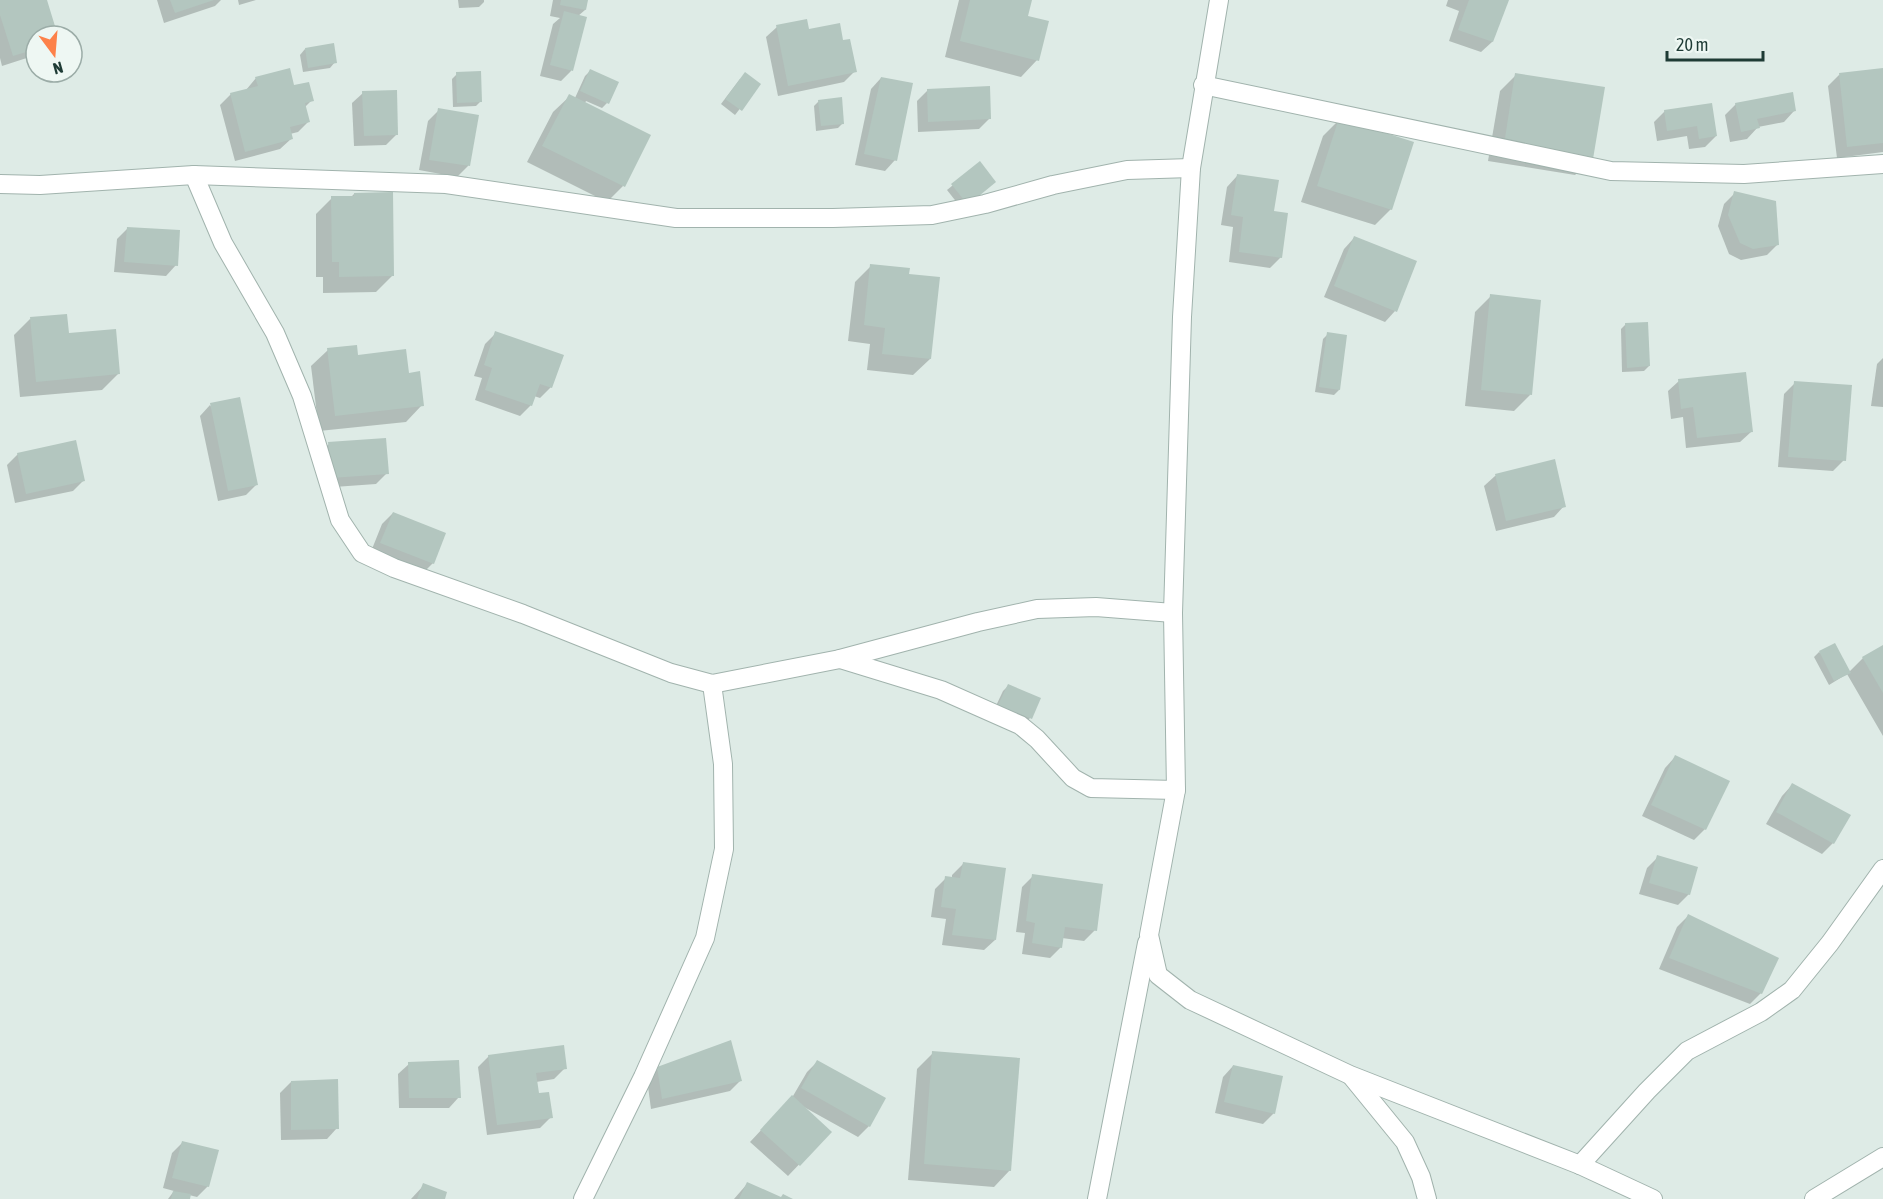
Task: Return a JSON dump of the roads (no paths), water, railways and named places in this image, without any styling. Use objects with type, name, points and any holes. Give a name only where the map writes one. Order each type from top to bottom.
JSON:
[{"type":"street","points":[[1097,1199],[1176,790],[1173,613],[1182,317],[1191,168],[1203,85],[1219,0]]},
{"type":"street","points":[[1203,85],[1611,171],[1744,174],[1883,164]]},
{"type":"street","points":[[0,184],[40,184],[194,175],[446,184],[676,218],[833,218],[932,215],[985,204],[1053,185],[1127,170],[1191,168]]},
{"type":"street","points":[[194,175],[224,243],[275,333],[302,396],[340,520],[362,553],[394,568],[522,614],[671,673],[712,684],[840,659],[978,622],[1037,609],[1096,607],[1173,613]]},
{"type":"street","points":[[840,659],[940,690],[1020,725],[1037,739],[1073,778],[1091,788],[1176,790]]},
{"type":"street","points":[[583,1199],[643,1077],[705,938],[724,849],[723,764],[712,684]]},
{"type":"street","points":[[1580,1165],[1647,1090],[1687,1051],[1761,1012],[1792,990],[1830,943],[1883,869]]},
{"type":"street","points":[[1149,935],[1158,975],[1190,1000],[1350,1074],[1580,1165],[1653,1199]]},
{"type":"street","points":[[1350,1074],[1405,1142],[1422,1177],[1427,1199]]},
{"type":"street","points":[[1814,1199],[1883,1157]]}]
